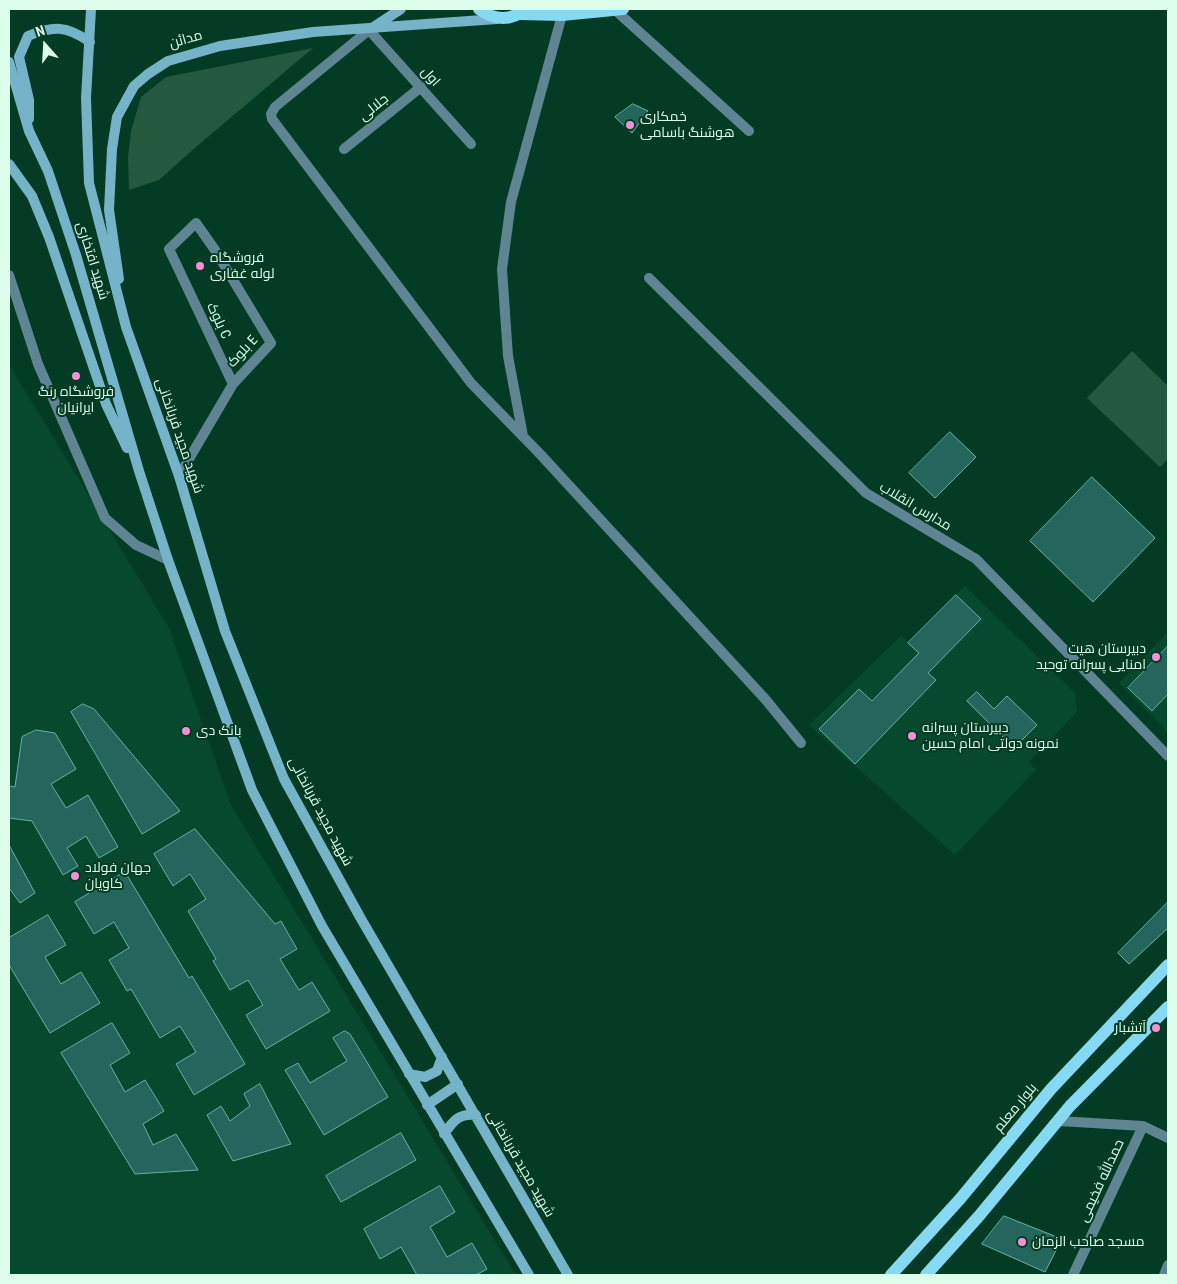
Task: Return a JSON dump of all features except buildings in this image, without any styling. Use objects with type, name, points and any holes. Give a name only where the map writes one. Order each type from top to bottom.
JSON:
[{"type":"main road","name":"شهید افتخاری","points":[[91,9],[86,98],[89,183],[126,326]]},
{"type":"main road","points":[[369,30],[401,9]]},
{"type":"main road","points":[[479,9],[489,16],[500,18],[510,18],[524,11],[562,15],[619,9]]},
{"type":"main road","name":"مدائن","points":[[126,326],[110,210],[112,149],[117,117],[134,86],[168,61],[220,46],[313,32],[369,30],[500,18]]},
{"type":"main road","points":[[29,131],[29,100],[19,57],[28,36],[48,28],[73,30],[90,42]]},
{"type":"main road","name":"شهید افتخاری","points":[[9,62],[29,131],[48,171],[76,255],[139,471]]},
{"type":"main road","points":[[9,164],[32,196],[49,236],[106,404],[139,471],[168,560],[252,790],[322,926],[529,1275]]},
{"type":"main road","name":"شهید مجید قربانخانی","points":[[126,326],[179,476],[225,631],[284,779],[360,917],[568,1275]]},
{"type":"main road","name":"بلوار معلم","points":[[891,1275],[960,1199],[1051,1089],[1168,965]]},
{"type":"main road","points":[[926,1275],[980,1216],[1059,1121],[1168,1007]]},
{"type":"main road","points":[[409,1074],[425,1077],[437,1071],[442,1057]]},
{"type":"main road","points":[[427,1105],[458,1084]]},
{"type":"main road","points":[[444,1134],[453,1121],[464,1114],[476,1115]]},
{"type":"street","points":[[619,9],[749,131]]},
{"type":"street","points":[[524,437],[508,356],[502,269],[511,202],[562,15]]},
{"type":"street","name":"اول","points":[[369,30],[471,144]]},
{"type":"street","points":[[369,30],[275,107],[272,119],[471,383],[524,437],[766,700],[801,743]]},
{"type":"street","name":"جلالی","points":[[344,149],[421,87]]},
{"type":"street","name":"بلوک C","points":[[196,223],[169,249],[233,384]]},
{"type":"street","name":"بلوک E","points":[[179,476],[233,384],[271,343],[215,250],[196,223]]},
{"type":"street","points":[[9,275],[38,364],[104,518],[136,545],[168,560]]},
{"type":"street","name":"مدارس انقلاب","points":[[649,278],[866,493],[976,559],[1168,756]]},
{"type":"street","points":[[1059,1121],[1144,1126],[1168,1138]]},
{"type":"street","name":"حمدالله فخیمی","points":[[1073,1275],[1144,1126]]},
{"type":"street","points":[[1164,1275],[1168,1265]]},
{"type":"shaded area","points":[[313,48],[159,180],[129,190],[128,157],[131,131],[141,97],[166,77]]},
{"type":"shaded area","points":[[1132,351],[1168,386],[1168,459],[1160,467],[1087,398]]},
{"type":"shaded area","points":[[9,364],[169,628],[231,805],[516,1275],[9,1275]]},
{"type":"shaded area","name":"دبیرستان پسرانه نمونه دولتی امام حسین","points":[[965,586],[1075,693],[1077,712],[1029,762],[1036,770],[955,855],[809,725],[901,636],[909,642]]},
{"type":"shaded area","name":"دبیرستان هیت امنایی پسرانه توحید","points":[[1168,632],[1168,732],[1119,683]]},
{"type":"place","name":"خمکاری هوشنگ باسامی","points":[[630,125]]},
{"type":"place","name":"فروشگاه لوله غفاری","points":[[200,266]]},
{"type":"place","name":"فروشگاه رنگ ایرانیان","points":[[76,376]]},
{"type":"place","name":"دبیرستان هیت امنایی پسرانه توحید","points":[[1156,657]]},
{"type":"place","name":"بانک دی","points":[[186,731]]},
{"type":"place","name":"دبیرستان پسرانه نمونه دولتی امام حسین","points":[[912,736]]},
{"type":"place","name":"جهان فولاد کاویان","points":[[75,876]]},
{"type":"place","name":"آتشبار","points":[[1156,1028]]},
{"type":"place","name":"مسجد صاحب الزمان","points":[[1022,1242]]}]
